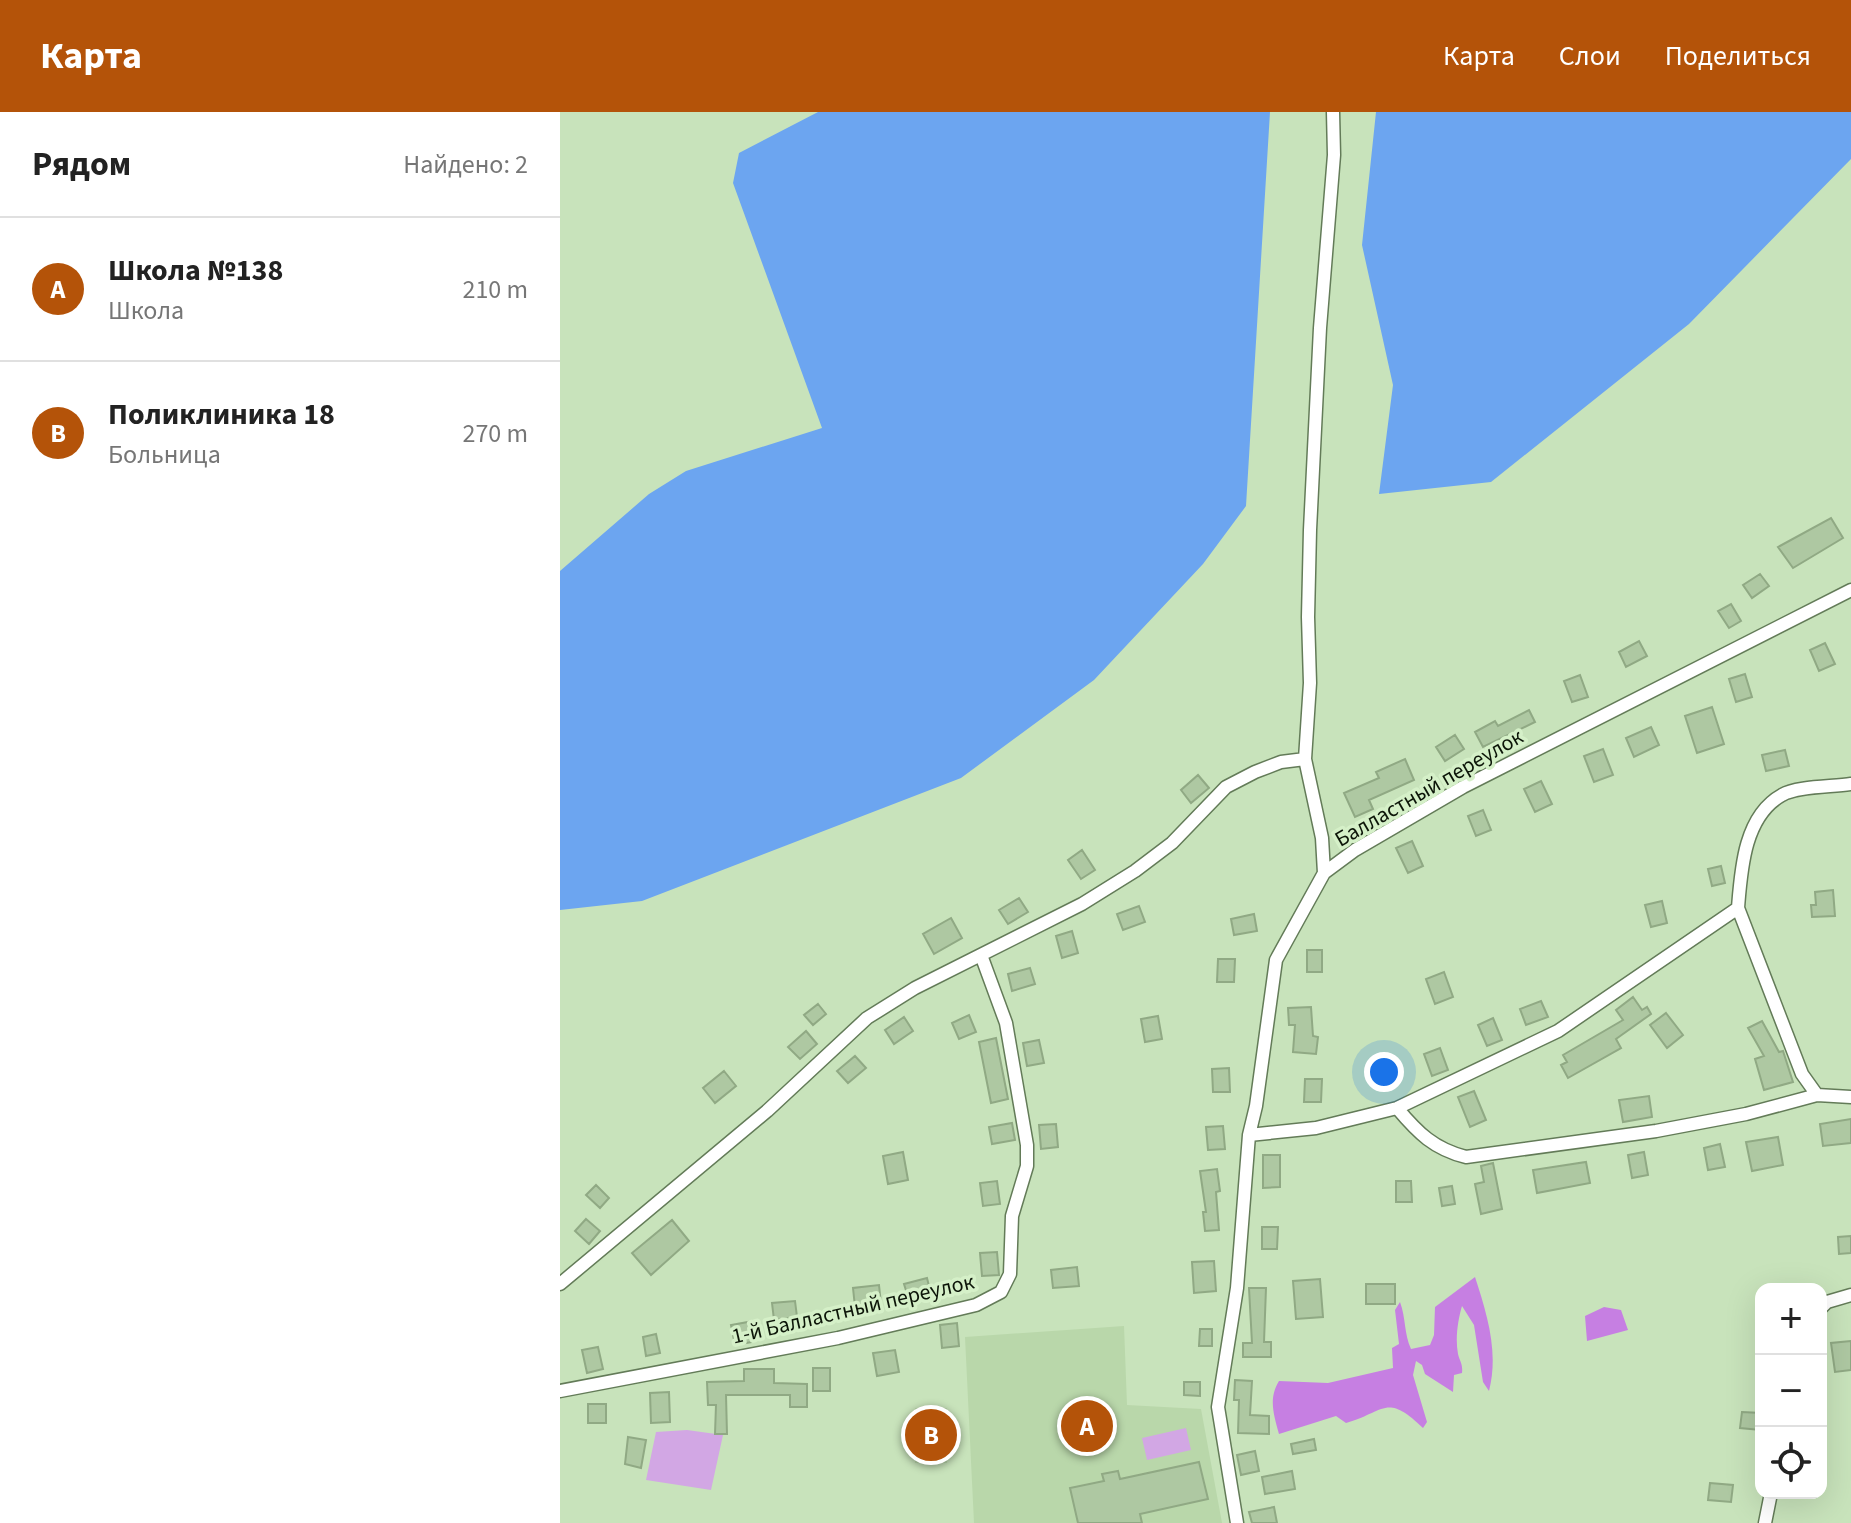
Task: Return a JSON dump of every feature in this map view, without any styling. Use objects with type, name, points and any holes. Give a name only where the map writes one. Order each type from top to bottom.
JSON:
[{"type":"street","points":[[1324,873],[1322,838],[1305,759],[1310,683],[1311,514],[1320,328],[1334,155],[1333,112]]},
{"type":"street","name":"Балластный переулок","points":[[1237,1523],[1218,1407],[1237,1288],[1249,1135],[1256,1106],[1276,960],[1324,873],[1355,850],[1463,787],[1851,590]]},
{"type":"street","points":[[560,1284],[767,1111],[867,1018],[915,988],[1082,904],[1135,871],[1172,843],[1226,787],[1268,767],[1305,759]]},
{"type":"street","points":[[1817,1095],[1796,1063],[1787,1031],[1738,908],[1741,869],[1751,834],[1766,808],[1784,794],[1851,784]]},
{"type":"street","points":[[1249,1135],[1316,1128],[1397,1108],[1558,1031],[1738,908]]},
{"type":"street","name":"1-й Балластный переулок","points":[[560,1391],[838,1338],[976,1305],[1001,1292],[1010,1274],[1012,1216],[1027,1166],[1027,1145],[1006,1023],[981,955]]},
{"type":"street","points":[[1397,1108],[1415,1129],[1442,1151],[1466,1157],[1656,1131],[1746,1114],[1817,1095],[1851,1097]]},
{"type":"street","points":[[1827,1302],[1851,1295]]},
{"type":"street","points":[[1765,1523],[1770,1499]]},
{"type":"shaded area","points":[[1475,1277],[1492,1348],[1489,1391],[1483,1382],[1474,1325],[1462,1306],[1457,1342],[1462,1373],[1454,1375],[1453,1392],[1425,1374],[1422,1365],[1416,1361],[1413,1375],[1427,1422],[1423,1428],[1401,1410],[1385,1408],[1346,1423],[1336,1416],[1279,1434],[1273,1401],[1279,1381],[1328,1383],[1393,1368],[1392,1348],[1399,1344],[1395,1310],[1400,1302],[1411,1349],[1430,1345],[1434,1335],[1435,1307]]},
{"type":"shaded area","points":[[1604,1307],[1621,1310],[1628,1330],[1587,1341],[1585,1316]]},
{"type":"shaded area","points":[[1124,1326],[1127,1405],[1201,1409],[1222,1523],[974,1523],[965,1337]]},
{"type":"shaded area","points":[[915,1408],[947,1408],[947,1463],[915,1463]]},
{"type":"shaded area","points":[[1186,1428],[1191,1450],[1147,1460],[1142,1438]]},
{"type":"shaded area","points":[[687,1430],[723,1435],[711,1490],[646,1480],[656,1432]]},
{"type":"water","points":[[818,112],[1270,112],[1246,506],[1203,564],[1094,680],[961,778],[642,901],[560,910],[560,571],[649,494],[686,471],[822,428],[733,183],[739,153]]},
{"type":"water","points":[[1376,112],[1851,112],[1851,159],[1689,324],[1491,482],[1379,494],[1393,385],[1362,245]]},
{"type":"building","points":[[1831,518],[1843,538],[1793,568],[1778,547]]},
{"type":"building","points":[[1760,574],[1769,586],[1752,598],[1743,585]]},
{"type":"building","points":[[1731,604],[1741,621],[1729,628],[1718,611]]},
{"type":"building","points":[[1639,641],[1647,656],[1626,667],[1619,652]]},
{"type":"building","points":[[1825,643],[1835,664],[1819,671],[1810,650]]},
{"type":"building","points":[[1745,674],[1752,697],[1736,702],[1729,679]]},
{"type":"building","points":[[1580,675],[1588,697],[1572,702],[1564,681]]},
{"type":"building","points":[[1712,707],[1724,744],[1697,753],[1685,716]]},
{"type":"building","points":[[1529,710],[1535,722],[1483,747],[1475,732],[1495,721],[1498,726]]},
{"type":"building","points":[[1651,727],[1659,745],[1634,757],[1626,738]]},
{"type":"building","points":[[1455,735],[1464,749],[1445,761],[1436,747]]},
{"type":"building","points":[[1603,749],[1613,775],[1594,782],[1584,756]]},
{"type":"building","points":[[1785,750],[1789,766],[1766,771],[1762,755]]},
{"type":"building","points":[[1405,759],[1414,780],[1369,800],[1373,809],[1355,817],[1344,793],[1379,778],[1376,772]]},
{"type":"building","points":[[1198,775],[1209,788],[1191,803],[1181,790]]},
{"type":"building","points":[[1541,781],[1552,804],[1535,812],[1524,789]]},
{"type":"building","points":[[1483,810],[1491,830],[1476,836],[1468,816]]},
{"type":"building","points":[[1412,841],[1423,866],[1408,873],[1396,848]]},
{"type":"building","points":[[1082,850],[1095,870],[1081,879],[1068,860]]},
{"type":"building","points":[[1721,866],[1725,883],[1712,886],[1708,869]]},
{"type":"building","points":[[1833,890],[1835,916],[1812,917],[1811,905],[1816,905],[1815,892]]},
{"type":"building","points":[[1019,898],[1028,912],[1008,924],[999,910]]},
{"type":"building","points":[[1662,901],[1667,923],[1651,927],[1645,905]]},
{"type":"building","points":[[1139,906],[1145,922],[1123,930],[1117,914]]},
{"type":"building","points":[[1254,914],[1257,931],[1234,935],[1231,919]]},
{"type":"building","points":[[951,918],[962,938],[934,954],[923,934]]},
{"type":"building","points":[[1072,931],[1078,953],[1062,958],[1056,936]]},
{"type":"building","points":[[1307,950],[1322,950],[1322,972],[1307,972]]},
{"type":"building","points":[[1218,959],[1235,959],[1234,982],[1217,982]]},
{"type":"building","points":[[1030,968],[1035,984],[1012,991],[1008,974]]},
{"type":"building","points":[[1444,972],[1453,997],[1435,1004],[1426,979]]},
{"type":"building","points":[[1633,997],[1642,1010],[1647,1007],[1651,1014],[1616,1039],[1621,1048],[1568,1078],[1561,1065],[1567,1062],[1563,1055],[1623,1020],[1616,1010]]},
{"type":"building","points":[[1541,1001],[1548,1017],[1526,1025],[1520,1009]]},
{"type":"building","points":[[818,1004],[826,1014],[813,1025],[804,1015]]},
{"type":"building","points":[[1311,1007],[1313,1036],[1318,1037],[1316,1054],[1293,1052],[1295,1025],[1289,1025],[1288,1008]]},
{"type":"building","points":[[1666,1013],[1683,1035],[1667,1048],[1650,1025]]},
{"type":"building","points":[[969,1015],[976,1032],[959,1039],[952,1023]]},
{"type":"building","points":[[1158,1016],[1162,1039],[1145,1042],[1141,1019]]},
{"type":"building","points":[[904,1017],[913,1031],[894,1044],[885,1030]]},
{"type":"building","points":[[1493,1018],[1502,1040],[1487,1046],[1478,1025]]},
{"type":"building","points":[[1762,1021],[1779,1052],[1783,1051],[1793,1082],[1764,1090],[1755,1059],[1764,1056],[1748,1028]]},
{"type":"building","points":[[806,1031],[817,1044],[800,1059],[788,1047]]},
{"type":"building","points":[[996,1038],[1008,1099],[991,1103],[979,1042]]},
{"type":"building","points":[[1039,1040],[1044,1063],[1027,1066],[1023,1043]]},
{"type":"building","points":[[1440,1048],[1448,1070],[1432,1076],[1424,1054]]},
{"type":"building","points":[[855,1056],[866,1068],[848,1083],[837,1071]]},
{"type":"building","points":[[1229,1068],[1230,1092],[1213,1092],[1212,1069]]},
{"type":"building","points":[[724,1071],[736,1086],[715,1103],[703,1088]]},
{"type":"building","points":[[1305,1079],[1322,1079],[1321,1102],[1304,1102]]},
{"type":"building","points":[[1474,1091],[1486,1120],[1470,1127],[1458,1097]]},
{"type":"building","points":[[1649,1096],[1652,1117],[1623,1122],[1619,1100]]},
{"type":"building","points":[[1851,1119],[1851,1143],[1823,1146],[1820,1124]]},
{"type":"building","points":[[1012,1123],[1015,1140],[992,1144],[989,1127]]},
{"type":"building","points":[[1056,1124],[1058,1147],[1041,1149],[1039,1125]]},
{"type":"building","points":[[1223,1126],[1225,1149],[1208,1150],[1206,1127]]},
{"type":"building","points":[[1778,1137],[1783,1165],[1752,1171],[1746,1142]]},
{"type":"building","points":[[1720,1144],[1725,1167],[1708,1170],[1704,1148]]},
{"type":"building","points":[[903,1152],[908,1180],[888,1184],[883,1156]]},
{"type":"building","points":[[1644,1152],[1648,1175],[1632,1178],[1628,1155]]},
{"type":"building","points":[[1263,1155],[1280,1155],[1280,1187],[1263,1188]]},
{"type":"building","points":[[1586,1162],[1590,1183],[1537,1193],[1533,1170]]},
{"type":"building","points":[[1493,1163],[1502,1209],[1481,1214],[1475,1184],[1484,1182],[1481,1166]]},
{"type":"building","points":[[1217,1169],[1219,1230],[1205,1231],[1203,1212],[1206,1212],[1200,1171]]},
{"type":"building","points":[[997,1181],[1000,1204],[983,1206],[980,1183]]},
{"type":"building","points":[[1396,1181],[1411,1181],[1412,1202],[1396,1202]]},
{"type":"building","points":[[596,1185],[609,1198],[600,1208],[586,1195]]},
{"type":"building","points":[[1452,1186],[1455,1204],[1442,1206],[1439,1188]]},
{"type":"building","points":[[586,1219],[600,1231],[589,1244],[575,1231]]},
{"type":"building","points":[[672,1220],[689,1241],[651,1275],[632,1253]]},
{"type":"building","points":[[1262,1227],[1278,1227],[1277,1249],[1262,1249]]},
{"type":"building","points":[[1851,1236],[1851,1253],[1839,1254],[1838,1237]]},
{"type":"building","points":[[997,1252],[999,1275],[982,1276],[980,1253]]},
{"type":"building","points":[[1214,1261],[1216,1291],[1194,1293],[1192,1262]]},
{"type":"building","points":[[1077,1267],[1079,1286],[1053,1288],[1051,1270]]},
{"type":"building","points":[[927,1278],[931,1294],[909,1300],[904,1284]]},
{"type":"building","points":[[1320,1279],[1323,1317],[1296,1319],[1293,1281]]},
{"type":"building","points":[[1366,1284],[1395,1284],[1395,1304],[1366,1304]]},
{"type":"building","points":[[879,1285],[881,1304],[855,1307],[853,1288]]},
{"type":"building","points":[[1249,1288],[1266,1288],[1264,1342],[1271,1342],[1271,1357],[1243,1357],[1243,1343],[1252,1343]]},
{"type":"building","points":[[795,1301],[797,1317],[774,1320],[772,1303]]},
{"type":"building","points":[[748,1322],[752,1342],[735,1345],[731,1325]]},
{"type":"building","points":[[957,1323],[959,1346],[942,1348],[940,1325]]},
{"type":"building","points":[[1200,1329],[1212,1329],[1212,1346],[1199,1346]]},
{"type":"building","points":[[656,1334],[660,1353],[646,1356],[643,1337]]},
{"type":"building","points":[[1851,1341],[1851,1370],[1835,1372],[1831,1343]]},
{"type":"building","points":[[598,1347],[603,1369],[587,1373],[582,1350]]},
{"type":"building","points":[[895,1350],[899,1372],[877,1376],[873,1353]]},
{"type":"building","points":[[813,1368],[830,1368],[830,1391],[813,1391]]},
{"type":"building","points":[[744,1369],[774,1369],[774,1383],[807,1384],[807,1407],[790,1407],[790,1395],[726,1395],[727,1434],[715,1434],[716,1405],[708,1405],[707,1382],[744,1381]]},
{"type":"building","points":[[1235,1380],[1252,1381],[1250,1415],[1269,1416],[1269,1434],[1238,1433],[1239,1400],[1234,1400]]},
{"type":"building","points":[[1184,1382],[1200,1382],[1200,1396],[1184,1395]]},
{"type":"building","points":[[669,1392],[670,1422],[651,1423],[650,1393]]},
{"type":"building","points":[[588,1404],[606,1404],[606,1423],[588,1423]]},
{"type":"building","points":[[1742,1412],[1755,1413],[1755,1430],[1740,1428]]},
{"type":"building","points":[[628,1437],[646,1440],[641,1468],[625,1464]]},
{"type":"building","points":[[1314,1439],[1316,1450],[1293,1454],[1291,1444]]},
{"type":"building","points":[[1255,1451],[1259,1471],[1241,1475],[1237,1455]]},
{"type":"building","points":[[1199,1462],[1208,1499],[1140,1514],[1142,1523],[1078,1523],[1070,1488],[1104,1481],[1102,1474],[1118,1471],[1120,1479]]},
{"type":"building","points":[[1292,1471],[1295,1489],[1265,1494],[1262,1477]]},
{"type":"building","points":[[1710,1483],[1733,1485],[1731,1502],[1708,1500]]},
{"type":"building","points":[[1274,1507],[1277,1523],[1252,1523],[1249,1512]]},
{"type":"place","name":"Школа №138","points":[[1087,1426]]},
{"type":"place","name":"Поликлиника 18","points":[[931,1435]]}]
